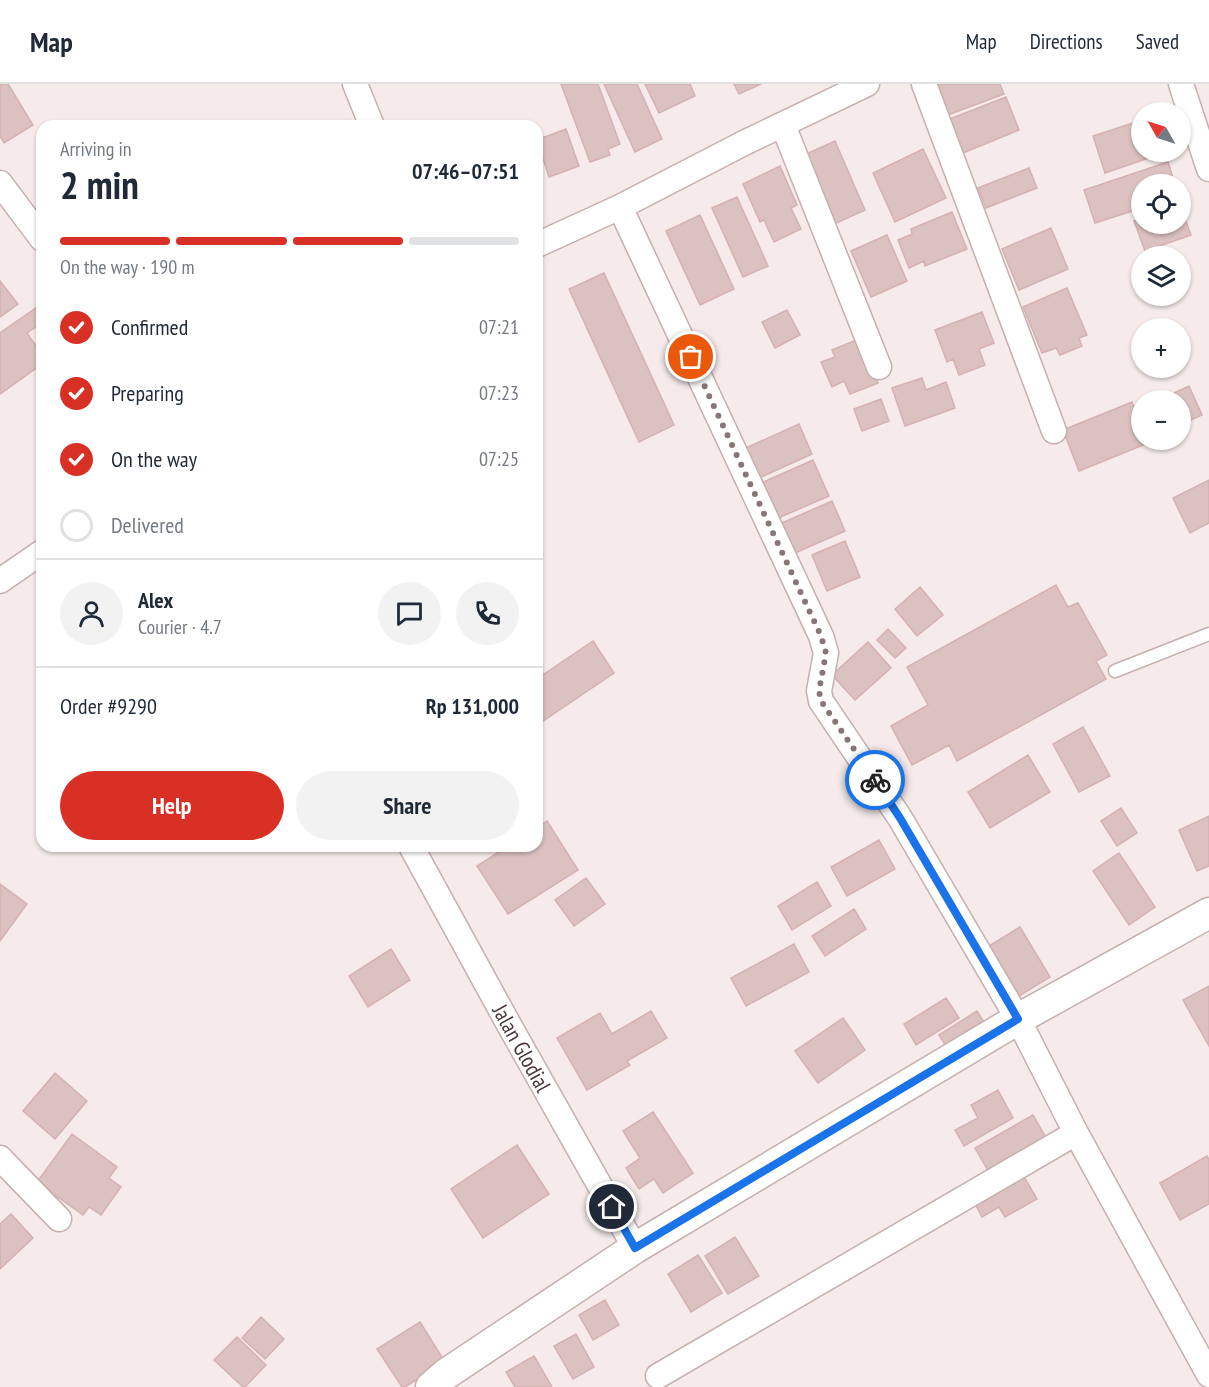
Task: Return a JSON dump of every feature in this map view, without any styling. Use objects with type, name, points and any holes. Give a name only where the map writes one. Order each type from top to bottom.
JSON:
[{"type":"street","points":[[355,84],[370,120]]},
{"type":"street","points":[[543,242],[620,207],[783,124],[829,92],[867,84]]},
{"type":"street","points":[[924,84],[1054,431]]},
{"type":"street","points":[[1181,84],[1209,169]]},
{"type":"street","points":[[783,124],[879,367]]},
{"type":"street","points":[[0,183],[36,231]]},
{"type":"street","points":[[620,207],[821,636],[826,653],[819,691],[821,701],[900,818],[1018,1019],[1076,1134],[1209,1376],[1192,1387]]},
{"type":"street","points":[[3,572],[36,555]]},
{"type":"street","name":"Jalan Glodial","points":[[414,852],[635,1248]]},
{"type":"street","points":[[431,1387],[446,1374],[635,1248],[1018,1019],[1209,913]]},
{"type":"street","points":[[658,1376],[1076,1134]]},
{"type":"street","points":[[0,1158],[59,1219]]},
{"type":"lane","points":[[1116,671],[1209,634]]},
{"type":"building","points":[[0,84],[8,84],[33,125],[4,143],[0,136]]},
{"type":"building","points":[[561,84],[598,84],[620,144],[608,149],[610,155],[590,162]]},
{"type":"building","points":[[604,84],[637,84],[662,139],[635,152]]},
{"type":"building","points":[[645,84],[690,84],[695,96],[659,113]]},
{"type":"building","points":[[734,84],[761,84],[739,94]]},
{"type":"building","points":[[933,84],[1000,84],[1004,94],[945,116]]},
{"type":"building","points":[[1006,97],[1019,130],[963,153],[950,119]]},
{"type":"building","points":[[1131,124],[1131,162],[1137,162],[1105,173],[1093,136]]},
{"type":"building","points":[[566,129],[579,166],[549,177],[543,158],[543,138]]},
{"type":"building","points":[[835,141],[865,210],[832,225],[802,156]]},
{"type":"building","points":[[923,149],[946,198],[895,222],[873,173]]},
{"type":"building","points":[[1168,162],[1172,174],[1132,174]]},
{"type":"building","points":[[780,166],[797,205],[791,208],[801,229],[774,242],[764,220],[760,222],[743,184]]},
{"type":"building","points":[[1029,168],[1037,188],[986,208],[978,188]]},
{"type":"building","points":[[1131,174],[1131,212],[1095,223],[1084,190]]},
{"type":"building","points":[[737,197],[768,266],[743,277],[712,208]]},
{"type":"building","points":[[952,212],[967,249],[925,266],[924,261],[909,268],[898,240],[912,234],[911,229]]},
{"type":"building","points":[[700,215],[734,289],[700,305],[666,231]]},
{"type":"building","points":[[1051,228],[1068,269],[1019,290],[1002,249]]},
{"type":"building","points":[[1139,234],[1191,235],[1159,246],[1143,246]]},
{"type":"building","points":[[887,235],[907,281],[871,297],[851,251]]},
{"type":"building","points":[[604,273],[674,425],[639,442],[569,289]]},
{"type":"building","points":[[0,281],[18,304],[0,317]]},
{"type":"building","points":[[1067,288],[1087,335],[1079,338],[1082,346],[1060,355],[1056,348],[1042,353],[1023,307]]},
{"type":"building","points":[[36,308],[36,327],[27,333],[36,346],[36,368],[0,394],[0,333]]},
{"type":"building","points":[[787,310],[800,335],[775,348],[762,322]]},
{"type":"building","points":[[982,312],[994,343],[979,349],[985,365],[959,375],[953,359],[947,362],[935,330]]},
{"type":"building","points":[[859,339],[878,383],[850,394],[844,381],[832,387],[821,362],[835,357],[832,350]]},
{"type":"building","points":[[922,378],[926,390],[946,382],[955,408],[905,426],[892,388]]},
{"type":"building","points":[[1191,390],[1202,415],[1191,420]]},
{"type":"building","points":[[881,399],[889,421],[862,431],[854,409]]},
{"type":"building","points":[[1131,402],[1131,450],[1079,471],[1063,430]]},
{"type":"building","points":[[799,424],[812,454],[759,478],[746,448]]},
{"type":"building","points":[[813,460],[829,496],[776,519],[761,483]]},
{"type":"building","points":[[1209,480],[1209,523],[1190,533],[1173,498]]},
{"type":"building","points":[[832,501],[845,531],[795,553],[782,523]]},
{"type":"building","points":[[845,541],[860,577],[827,591],[812,555]]},
{"type":"building","points":[[1056,585],[1068,607],[1078,603],[1107,655],[1096,661],[1106,679],[957,761],[949,745],[912,765],[891,726],[928,705],[907,667]]},
{"type":"building","points":[[920,587],[943,615],[917,636],[895,609]]},
{"type":"building","points":[[888,629],[906,648],[895,658],[877,640]]},
{"type":"building","points":[[593,641],[614,673],[543,721],[543,675]]},
{"type":"building","points":[[868,642],[891,668],[855,700],[832,675]]},
{"type":"building","points":[[1083,727],[1110,776],[1079,792],[1053,744]]},
{"type":"building","points":[[1028,755],[1050,792],[990,828],[968,792]]},
{"type":"building","points":[[1121,808],[1137,833],[1117,846],[1101,821]]},
{"type":"building","points":[[1209,816],[1209,866],[1197,871],[1179,830]]},
{"type":"building","points":[[547,821],[578,870],[508,914],[477,866],[499,852],[543,852],[543,824]]},
{"type":"building","points":[[879,840],[895,869],[847,896],[831,867]]},
{"type":"building","points":[[1119,853],[1155,907],[1129,925],[1093,871]]},
{"type":"building","points":[[586,878],[605,904],[574,926],[555,900]]},
{"type":"building","points":[[817,882],[831,906],[792,930],[778,906]]},
{"type":"building","points":[[0,884],[27,904],[0,941]]},
{"type":"building","points":[[854,909],[866,929],[825,956],[812,936]]},
{"type":"building","points":[[1020,927],[1050,977],[1014,999],[984,949]]},
{"type":"building","points":[[794,944],[809,972],[746,1006],[731,978]]},
{"type":"building","points":[[391,949],[410,980],[368,1007],[349,976]]},
{"type":"building","points":[[1209,986],[1209,1046],[1183,1000]]},
{"type":"building","points":[[946,998],[959,1018],[916,1045],[904,1024]]},
{"type":"building","points":[[651,1011],[667,1038],[627,1061],[630,1065],[587,1090],[557,1038],[600,1013],[612,1034]]},
{"type":"building","points":[[977,1011],[987,1027],[949,1051],[939,1035]]},
{"type":"building","points":[[843,1018],[865,1050],[818,1083],[795,1051]]},
{"type":"building","points":[[55,1073],[87,1101],[55,1139],[23,1111]]},
{"type":"building","points":[[998,1090],[1013,1118],[964,1146],[955,1130],[978,1118],[971,1105]]},
{"type":"building","points":[[653,1112],[693,1173],[663,1193],[654,1179],[639,1189],[626,1168],[640,1158],[623,1131]]},
{"type":"building","points":[[1033,1115],[1048,1141],[990,1174],[975,1148]]},
{"type":"building","points":[[72,1134],[117,1167],[109,1178],[121,1187],[101,1215],[89,1207],[83,1215],[37,1182]]},
{"type":"building","points":[[517,1145],[549,1194],[483,1238],[451,1189]]},
{"type":"building","points":[[1207,1156],[1209,1159],[1209,1204],[1180,1220],[1160,1183]]},
{"type":"building","points":[[1022,1173],[1037,1199],[1005,1217],[999,1207],[982,1217],[973,1200]]},
{"type":"building","points":[[11,1214],[33,1238],[0,1269],[0,1224]]},
{"type":"building","points":[[735,1237],[759,1276],[728,1294],[705,1256]]},
{"type":"building","points":[[698,1255],[722,1293],[691,1312],[668,1274]]},
{"type":"building","points":[[605,1300],[619,1325],[593,1340],[579,1315]]},
{"type":"building","points":[[261,1317],[284,1339],[265,1359],[242,1338]]},
{"type":"building","points":[[420,1322],[445,1362],[402,1387],[377,1349]]},
{"type":"building","points":[[576,1334],[594,1367],[573,1379],[554,1346]]},
{"type":"building","points":[[237,1337],[266,1365],[245,1387],[214,1360]]},
{"type":"building","points":[[534,1356],[552,1387],[515,1387],[506,1372]]},
{"type":"way so far","points":[[691,357],[821,636],[826,653],[820,679],[821,701],[875,780]]},
{"type":"route","points":[[612,1207],[635,1248],[1018,1019],[900,818],[875,780]]}]
